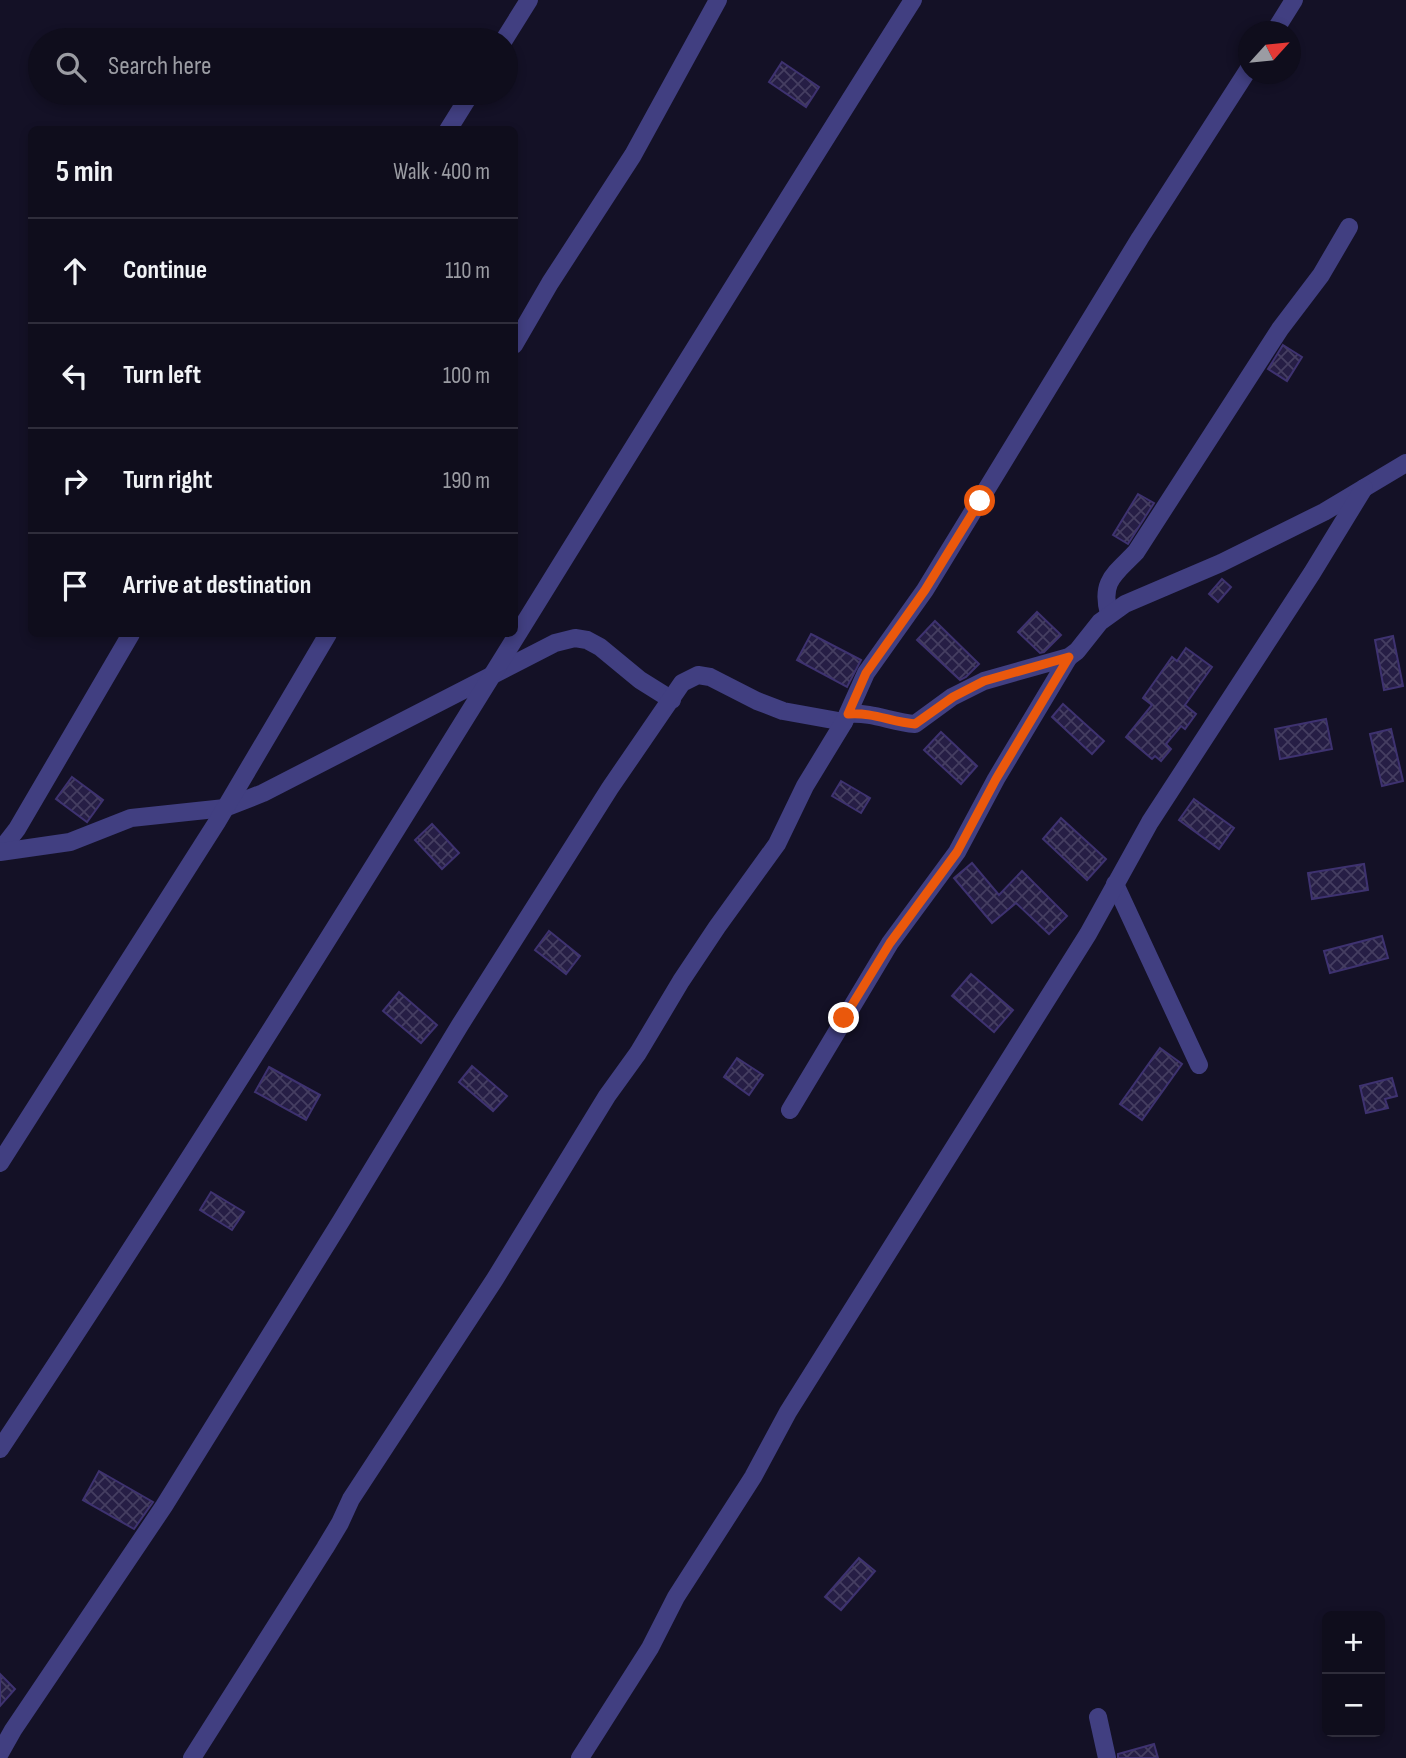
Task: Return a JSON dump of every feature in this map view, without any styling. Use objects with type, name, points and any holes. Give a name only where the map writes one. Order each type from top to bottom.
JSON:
[{"type":"street","points":[[512,28],[529,0]]},
{"type":"street","points":[[518,338],[550,283],[633,155],[718,0]]},
{"type":"street","points":[[518,635],[760,241],[913,0]]},
{"type":"street","points":[[1281,21],[1294,0]]},
{"type":"street","points":[[192,1758],[325,1548],[351,1499],[495,1279],[607,1096],[717,927],[777,844],[805,786],[846,718],[866,673],[925,590],[1140,237],[1239,84]]},
{"type":"street","points":[[450,126],[464,105]]},
{"type":"street","points":[[1109,614],[1105,599],[1108,583],[1136,552],[1280,329],[1321,275],[1349,227]]},
{"type":"street","points":[[0,1753],[164,1506],[481,991],[610,788],[682,683],[688,678],[710,677],[783,711],[846,718],[873,713],[915,724],[953,697],[984,681],[1069,657],[1109,614],[1125,604],[1221,563],[1312,519],[1406,463]]},
{"type":"street","points":[[580,1758],[650,1647],[676,1597],[753,1477],[788,1412],[1087,934],[1150,821],[1312,573],[1364,488]]},
{"type":"street","points":[[0,851],[17,829],[129,637]]},
{"type":"street","points":[[0,1163],[225,808],[326,637]]},
{"type":"street","points":[[0,1449],[151,1217],[517,637]]},
{"type":"street","points":[[0,851],[70,842],[131,818],[225,808],[263,793],[555,643],[575,639],[587,640],[600,647],[640,680],[672,699]]},
{"type":"street","points":[[790,1110],[890,943],[957,852],[996,779],[1069,657]]},
{"type":"street","points":[[1115,884],[1199,1065]]},
{"type":"street","points":[[1098,1717],[1107,1758]]},
{"type":"building","points":[[782,62],[819,87],[806,107],[769,82]]},
{"type":"building","points":[[1283,345],[1302,357],[1287,381],[1268,369]]},
{"type":"building","points":[[1138,494],[1154,503],[1128,544],[1113,535]]},
{"type":"building","points":[[1222,579],[1231,587],[1218,602],[1209,594]]},
{"type":"building","points":[[1037,612],[1061,635],[1040,653],[1018,632]]},
{"type":"building","points":[[935,621],[979,664],[960,680],[917,640]]},
{"type":"building","points":[[811,634],[861,660],[847,687],[797,660]]},
{"type":"building","points":[[1393,636],[1403,686],[1384,690],[1375,640]]},
{"type":"building","points":[[1186,648],[1212,667],[1185,705],[1196,714],[1185,729],[1181,726],[1166,744],[1171,749],[1161,761],[1155,756],[1152,759],[1126,737],[1152,705],[1143,698],[1172,657],[1177,661]]},
{"type":"building","points":[[1063,704],[1104,741],[1092,754],[1052,717]]},
{"type":"building","points":[[1326,719],[1332,749],[1280,759],[1275,729]]},
{"type":"building","points":[[1391,729],[1403,781],[1382,786],[1370,734]]},
{"type":"building","points":[[941,732],[977,766],[961,784],[924,750]]},
{"type":"building","points":[[72,777],[103,800],[87,822],[56,799]]},
{"type":"building","points":[[841,781],[870,798],[861,813],[832,796]]},
{"type":"building","points":[[1194,799],[1234,828],[1219,849],[1179,820]]},
{"type":"building","points":[[1061,818],[1106,859],[1087,880],[1043,839]]},
{"type":"building","points":[[432,824],[459,853],[442,869],[415,840]]},
{"type":"building","points":[[972,863],[999,895],[1022,871],[1067,916],[1049,934],[1016,903],[992,923],[954,878]]},
{"type":"building","points":[[1364,864],[1368,890],[1312,899],[1308,873]]},
{"type":"building","points":[[549,931],[580,956],[566,974],[535,950]]},
{"type":"building","points":[[1382,936],[1388,958],[1330,973],[1324,951]]},
{"type":"building","points":[[971,974],[1013,1010],[994,1032],[952,996]]},
{"type":"building","points":[[399,992],[437,1025],[421,1043],[383,1011]]},
{"type":"building","points":[[1160,1048],[1182,1064],[1142,1120],[1120,1104]]},
{"type":"building","points":[[737,1058],[763,1075],[749,1095],[724,1077]]},
{"type":"building","points":[[472,1066],[507,1096],[493,1111],[459,1082]]},
{"type":"building","points":[[269,1067],[320,1095],[306,1120],[255,1092]]},
{"type":"building","points":[[1392,1078],[1397,1096],[1385,1099],[1388,1108],[1366,1113],[1360,1086]]},
{"type":"building","points":[[211,1192],[244,1212],[232,1230],[200,1210]]},
{"type":"building","points":[[99,1471],[153,1502],[134,1529],[83,1500]]},
{"type":"building","points":[[859,1558],[875,1571],[841,1610],[825,1597]]},
{"type":"building","points":[[0,1674],[15,1689],[0,1706]]},
{"type":"building","points":[[1154,1744],[1158,1758],[1118,1758],[1118,1754]]},
{"type":"route","points":[[844,1018],[890,943],[957,852],[996,779],[1069,657],[984,681],[953,697],[915,724],[873,713],[848,714],[866,673],[925,590],[980,501]]}]
